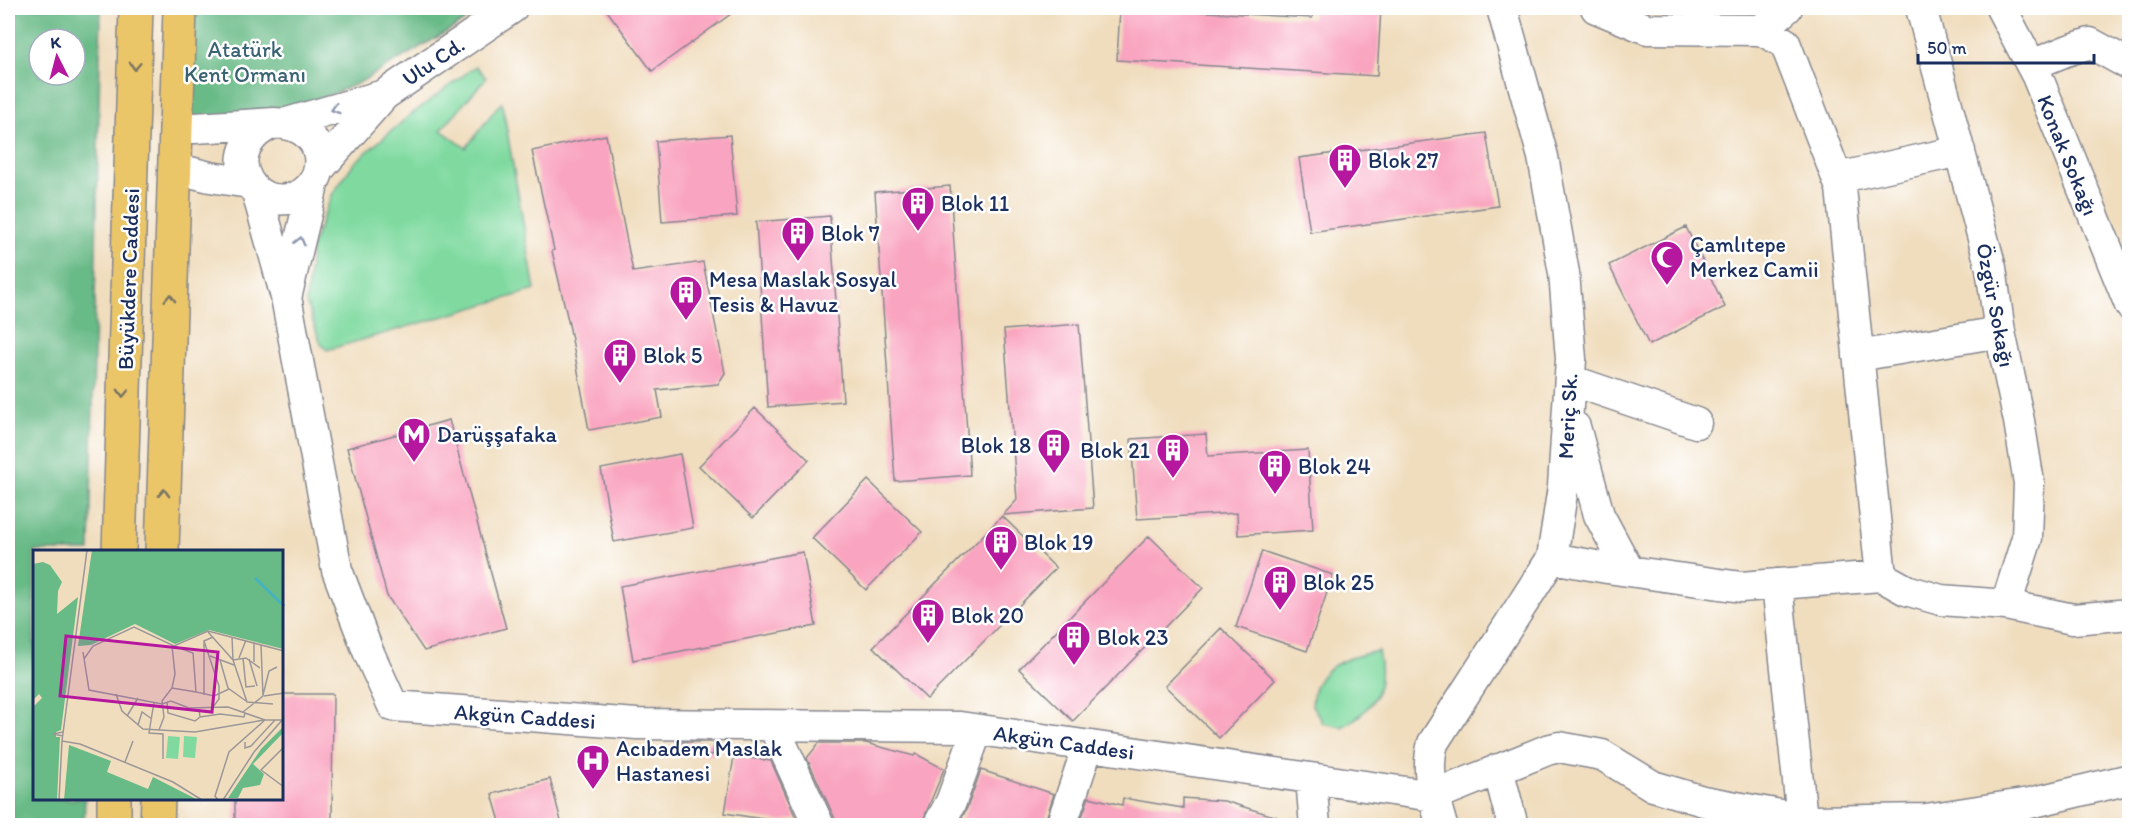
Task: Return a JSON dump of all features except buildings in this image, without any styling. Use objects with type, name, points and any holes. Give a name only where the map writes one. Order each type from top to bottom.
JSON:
[{"type":"main road","name":"Büyükdere Caddesi","points":[[119,550],[136,8]]},
{"type":"main road","name":"Büyükdere Caddesi","points":[[162,550],[174,168],[182,118],[180,8]]},
{"type":"main road","points":[[174,168],[146,156],[132,145],[147,134],[182,118]]},
{"type":"main road","points":[[114,800],[114,825]]},
{"type":"main road","points":[[157,825],[158,800]]},
{"type":"street","name":"Ulu Cd.","points":[[317,175],[384,94],[512,8]]},
{"type":"street","name":"Meriç Sk.","points":[[1442,825],[1433,796],[1429,759],[1433,743],[1552,558],[1563,487],[1571,359],[1564,273],[1543,157],[1502,8]]},
{"type":"street","points":[[1596,8],[1647,29],[1761,30],[1785,43],[1840,188],[1881,576]]},
{"type":"street","points":[[1761,30],[1787,8]]},
{"type":"street","name":"Özgür Sokağı","points":[[1922,8],[1991,268],[2000,332],[2019,421],[2029,483],[2027,538],[2006,605]]},
{"type":"street","name":"Konak Sokağı","points":[[2001,8],[2032,65],[2130,305]]},
{"type":"street","points":[[2032,65],[2091,43],[2130,65]]},
{"type":"street","name":"Ulu Cd.","points":[[281,123],[384,94]]},
{"type":"street","points":[[174,168],[253,188],[269,198],[282,200],[295,198],[306,191],[317,175],[320,157],[309,135],[299,127],[281,123],[182,118]]},
{"type":"street","points":[[253,188],[243,171],[242,159],[245,146],[262,128],[281,123]]},
{"type":"street","points":[[1837,178],[1960,151]]},
{"type":"street","name":"Akgün Caddesi","points":[[286,297],[317,175]]},
{"type":"street","points":[[173,204],[195,181],[210,177]]},
{"type":"street","name":"Akgün Caddesi","points":[[253,188],[286,297],[338,570],[368,651],[393,706],[637,724],[960,727],[1433,796]]},
{"type":"street","points":[[1858,356],[2000,332]]},
{"type":"street","points":[[1629,571],[1599,515],[1569,390],[1696,423]]},
{"type":"street","points":[[1552,558],[1741,587],[1881,576],[1905,590],[1941,600],[2006,605],[2073,619],[2130,614]]},
{"type":"street","points":[[1777,584],[1802,819]]},
{"type":"street","points":[[774,727],[819,825]]},
{"type":"street","points":[[938,825],[951,802],[977,730]]},
{"type":"street","points":[[1061,825],[1088,746]]},
{"type":"street","points":[[1433,796],[1559,747],[1602,755],[1653,786],[1747,817],[1814,821],[1951,820],[2130,779]]},
{"type":"street","points":[[1498,769],[1513,825]]},
{"type":"street","points":[[1311,778],[1315,825]]},
{"type":"green space","points":[[8,8],[101,8],[90,550],[33,550],[33,800],[85,800],[84,825],[8,825]]},
{"type":"green space","name":"Atatürk Kent Ormanı","points":[[191,8],[484,8],[357,84],[318,99],[254,114],[187,120]]},
{"type":"green space","points":[[476,66],[486,78],[441,130],[466,148],[502,103],[535,290],[327,350],[321,344],[306,302],[312,246],[332,195],[354,163],[409,116]]},
{"type":"green space","points":[[1378,651],[1379,687],[1370,705],[1363,713],[1342,727],[1323,723],[1312,705],[1315,687],[1321,677],[1342,661]]},
{"type":"place","name":"Blok 27","points":[[1345,189]]},
{"type":"place","name":"Blok 11","points":[[918,232]]},
{"type":"place","name":"Blok 7","points":[[798,262]]},
{"type":"place","name":"Çamlıtepe Merkez Camii","points":[[1667,286]]},
{"type":"place","name":"Mesa Maslak Sosyal Tesis & Havuz","points":[[686,321]]},
{"type":"place","name":"Blok 5","points":[[620,384]]},
{"type":"place","name":"Darüşşafaka","points":[[414,463]]},
{"type":"place","name":"Blok 18","points":[[1054,474]]},
{"type":"place","name":"Blok 21","points":[[1173,479]]},
{"type":"place","name":"Blok 24","points":[[1275,495]]},
{"type":"place","name":"Blok 19","points":[[1001,571]]},
{"type":"place","name":"Blok 25","points":[[1280,611]]},
{"type":"place","name":"Blok 20","points":[[928,644]]},
{"type":"place","name":"Blok 23","points":[[1074,666]]},
{"type":"place","name":"Acıbadem Maslak Hastanesi","points":[[593,790]]}]
